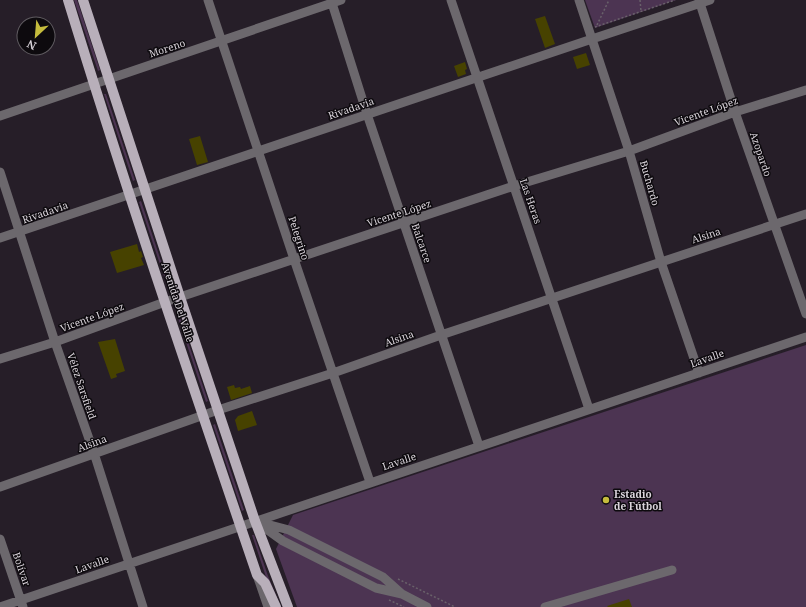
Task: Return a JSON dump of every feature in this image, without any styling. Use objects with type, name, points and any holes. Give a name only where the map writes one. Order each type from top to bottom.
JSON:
[{"type":"main road","name":"Avenida Del Valle","points":[[68,0],[165,302],[257,575],[265,583],[276,607]]},
{"type":"main road","name":"Avenida Del Valle","points":[[83,0],[255,521],[288,607]]},
{"type":"street","name":"Pelegrino","points":[[208,0],[370,482]]},
{"type":"street","name":"Moreno","points":[[0,116],[222,41],[331,2],[341,0]]},
{"type":"street","name":"Las Heras","points":[[451,0],[589,409]]},
{"type":"street","name":"Buchardo","points":[[579,0],[629,151],[661,262],[699,373]]},
{"type":"street","name":"Rivadavia","points":[[0,238],[259,152],[699,2],[710,0]]},
{"type":"street","name":"Balcarce","points":[[331,2],[403,223],[479,446]]},
{"type":"street","name":"Azopardo","points":[[699,2],[735,112],[806,314]]},
{"type":"street","name":"Vicente López","points":[[0,359],[55,342],[165,302],[514,186],[629,151],[735,112],[806,90]]},
{"type":"street","name":"Vélez Sarsfield","points":[[0,172],[55,342],[94,453],[143,607]]},
{"type":"street","name":"Alsina","points":[[0,487],[203,415],[333,373],[441,335],[806,214]]},
{"type":"street","name":"Lavalle","points":[[0,607],[22,603],[129,562],[806,337]]},
{"type":"street","points":[[255,521],[296,533],[383,577],[402,594]]},
{"type":"street","points":[[255,521],[283,541],[376,588],[402,594],[428,607]]},
{"type":"street","name":"Bolívar","points":[[0,539],[22,603]]},
{"type":"street","points":[[545,607],[672,570]]},
{"type":"street","points":[[257,575],[268,607]]},
{"type":"path","points":[[609,0],[595,27],[675,0]]},
{"type":"path","points":[[640,0],[641,11]]},
{"type":"shaded area","points":[[74,0],[77,0],[100,70],[98,71]]},
{"type":"shaded area","points":[[585,0],[676,0],[595,28]]},
{"type":"shaded area","points":[[104,94],[106,94],[135,180],[133,181]]},
{"type":"shaded area","points":[[141,201],[170,288],[168,288],[139,202]]},
{"type":"shaded area","points":[[177,315],[179,315],[208,401],[206,402]]},
{"type":"shaded area","points":[[806,345],[806,607],[297,607],[276,549],[293,515]]},
{"type":"shaded area","points":[[215,424],[244,510],[242,511],[213,425]]},
{"type":"shaded area","points":[[252,535],[254,535],[268,576],[281,607],[279,607],[266,577]]},
{"type":"building","points":[[545,16],[555,44],[545,48],[535,19]]},
{"type":"building","points":[[586,53],[590,65],[577,69],[573,57]]},
{"type":"building","points":[[465,62],[467,69],[465,70],[466,74],[458,77],[454,66]]},
{"type":"building","points":[[200,136],[208,162],[197,165],[189,139]]},
{"type":"building","points":[[137,244],[139,252],[141,251],[143,257],[141,258],[144,265],[117,273],[110,252]]},
{"type":"building","points":[[115,339],[125,371],[116,374],[117,377],[111,379],[98,342]]},
{"type":"building","points":[[234,385],[235,388],[240,387],[241,389],[250,386],[252,393],[231,400],[227,387]]},
{"type":"building","points":[[252,411],[257,425],[238,431],[235,420],[238,416]]},
{"type":"building","points":[[629,599],[632,607],[607,606]]},
{"type":"place","name":"Estadio de Fútbol","points":[[606,500]]}]
